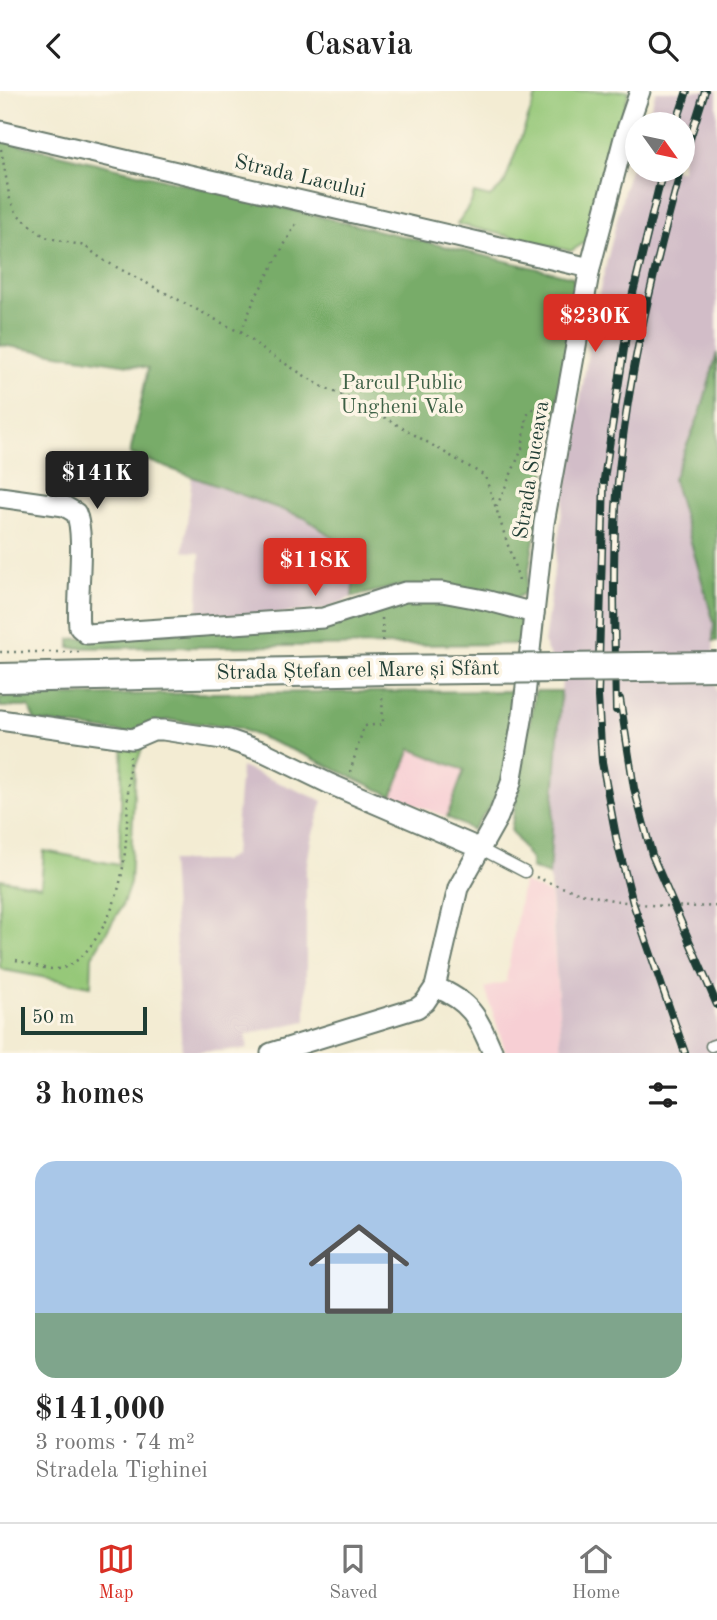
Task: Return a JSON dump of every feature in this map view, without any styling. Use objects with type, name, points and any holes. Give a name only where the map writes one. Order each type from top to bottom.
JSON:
[{"type":"main road","name":"Strada Ștefan cel Mare și Sfânt","points":[[0,677],[384,669],[717,666]]},
{"type":"street","name":"Strada Suceava","points":[[435,987],[458,888],[498,817],[512,783],[523,713],[525,610],[544,523],[590,268],[640,91]]},
{"type":"street","name":"Strada Lacului","points":[[0,131],[590,268]]},
{"type":"street","points":[[0,497],[54,504],[76,513],[80,529],[77,612],[79,627],[87,634],[323,618],[405,592],[442,593],[525,610]]},
{"type":"street","points":[[0,720],[132,739],[153,730],[163,730],[229,740],[264,752],[330,784],[481,849]]},
{"type":"street","points":[[271,1053],[417,1008],[425,1002],[435,987],[452,994],[471,1009],[493,1053]]},
{"type":"lane","points":[[481,849],[525,872]]},
{"type":"path","points":[[0,145],[10,200],[17,214],[46,237],[85,246],[103,260],[241,332],[265,351],[321,386],[360,403],[485,477],[521,586],[525,610]]},
{"type":"path","points":[[241,332],[255,298],[309,202]]},
{"type":"path","points":[[496,508],[522,449],[527,415],[548,394],[570,379]]},
{"type":"path","points":[[346,781],[365,726],[383,724],[382,613]]},
{"type":"path","points":[[16,960],[54,970],[78,961],[97,937],[116,902],[124,874],[132,739]]},
{"type":"shaded area","points":[[656,91],[717,91],[717,353],[701,411],[673,479],[714,623],[713,670],[717,693],[717,1053],[562,1053],[549,869],[562,679],[544,644],[561,518],[595,310],[626,182],[695,182],[695,112],[649,112]]},
{"type":"shaded area","points":[[192,476],[305,518],[330,533],[356,555],[352,597],[327,609],[197,622],[200,553],[184,551]]},
{"type":"shaded area","points":[[410,749],[464,770],[447,817],[392,796]]},
{"type":"shaded area","points":[[241,767],[323,801],[311,840],[306,870],[306,1021],[246,1034],[247,1049],[182,1053],[171,861],[222,861],[234,855]]},
{"type":"shaded area","points":[[523,882],[550,894],[562,1053],[506,1053],[485,988],[512,980],[506,981]]},
{"type":"green space","points":[[538,91],[629,91],[587,241],[571,251],[457,224],[471,203],[474,193],[490,197],[504,184]]},
{"type":"green space","name":"Parcul Public Ungheni Vale","points":[[0,140],[573,277],[576,293],[525,593],[516,598],[399,586],[352,597],[356,554],[305,518],[130,454],[148,368],[0,345]]},
{"type":"green space","points":[[717,353],[717,641],[713,641],[714,623],[673,479],[701,411]]},
{"type":"green space","points":[[411,596],[507,610],[524,623],[521,644],[70,648],[70,639],[324,623]]},
{"type":"green space","points":[[520,691],[507,770],[491,805],[472,830],[447,817],[464,770],[411,749],[392,796],[307,756],[238,728],[169,720],[147,724],[133,734],[35,721],[29,707],[0,707],[0,697]]},
{"type":"green space","points":[[535,691],[561,691],[549,875],[531,868],[531,860],[511,830]]},
{"type":"green space","points":[[123,742],[143,746],[135,768],[130,883],[122,906],[92,956],[91,986],[0,968],[0,879],[41,886],[44,851],[119,865]]},
{"type":"railway","points":[[680,112],[687,91]]},
{"type":"railway","points":[[695,123],[705,91]]},
{"type":"railway","points":[[660,182],[632,297],[604,479],[598,697],[602,762],[617,842],[633,903],[685,1053]]},
{"type":"railway","points":[[616,710],[614,558],[620,465],[640,337],[678,182]]},
{"type":"railway","points":[[620,699],[634,788],[652,855],[717,1005]]}]
